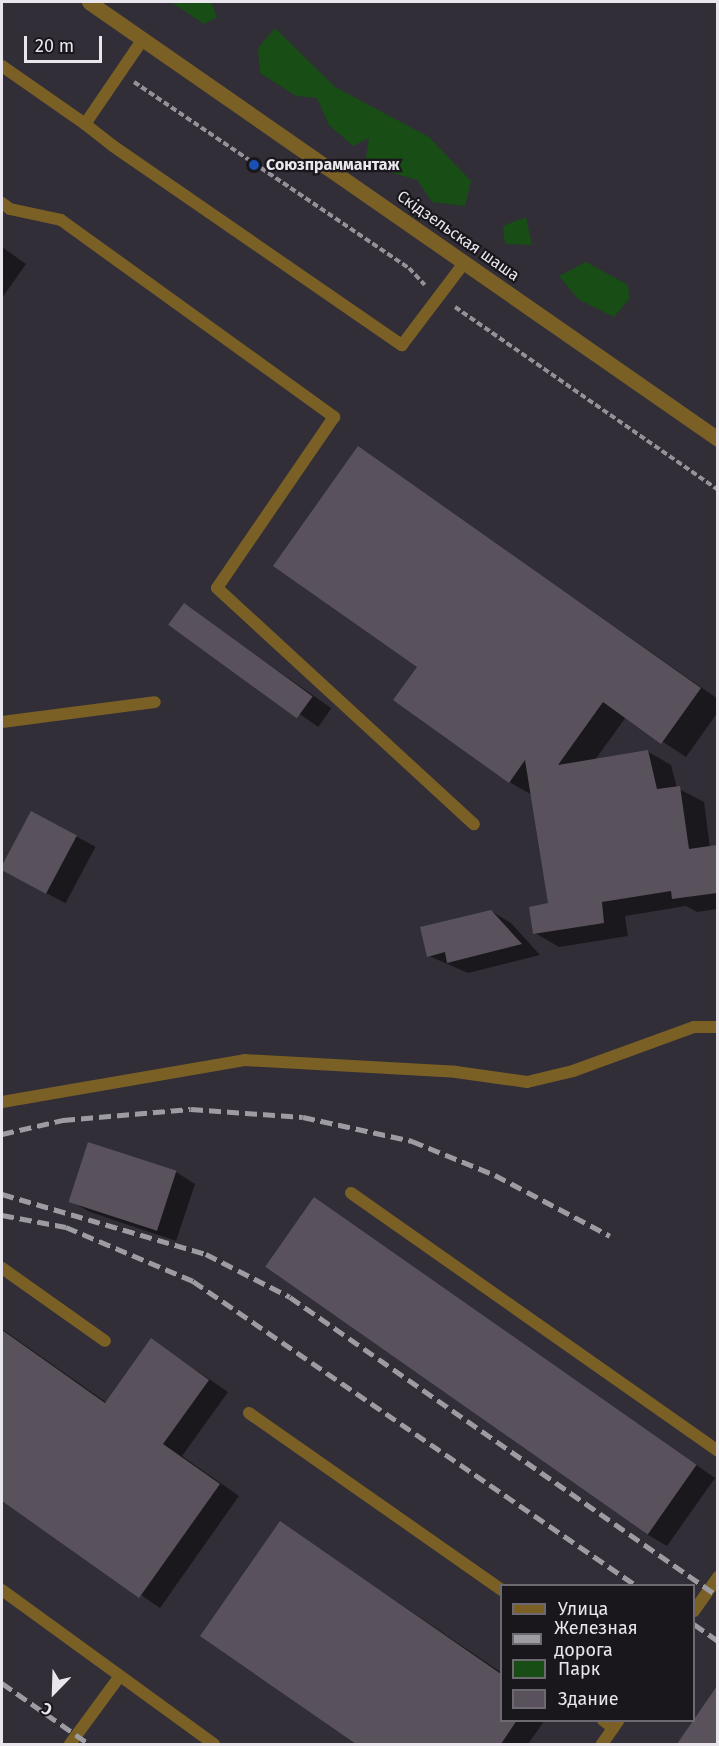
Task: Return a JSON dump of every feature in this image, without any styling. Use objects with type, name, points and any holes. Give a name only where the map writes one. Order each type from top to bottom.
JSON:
[{"type":"street","name":"Скідзельская шаша","points":[[89,2],[717,439]]},
{"type":"lane","points":[[85,124],[143,39]]},
{"type":"lane","points":[[2,66],[402,345],[464,263]]},
{"type":"lane","points":[[2,203],[10,209],[61,220],[334,417],[217,588],[474,824]]},
{"type":"lane","points":[[2,722],[155,702]]},
{"type":"lane","points":[[2,1102],[244,1060],[456,1072],[527,1082],[573,1071],[694,1027],[717,1027]]},
{"type":"lane","points":[[351,1193],[717,1451]]},
{"type":"lane","points":[[2,1268],[105,1341]]},
{"type":"lane","points":[[249,1413],[500,1589]]},
{"type":"lane","points":[[695,1608],[717,1577]]},
{"type":"lane","points":[[2,1590],[214,1744]]},
{"type":"lane","points":[[70,1744],[120,1676]]},
{"type":"lane","points":[[602,1744],[612,1723]]},
{"type":"path","points":[[120,72],[409,268],[438,298],[449,302],[717,490]]},
{"type":"green space","points":[[171,2],[211,2],[217,17],[204,24]]},
{"type":"green space","points":[[275,28],[335,87],[429,137],[471,181],[465,206],[432,202],[417,180],[365,165],[369,138],[353,146],[329,125],[317,98],[296,96],[260,73],[258,48]]},
{"type":"green space","points":[[526,217],[532,245],[505,244],[503,226]]},
{"type":"green space","points":[[586,262],[628,285],[629,299],[614,317],[578,299],[559,276]]},
{"type":"building","points":[[358,446],[701,688],[661,744],[603,702],[558,765],[648,750],[657,789],[680,786],[689,849],[717,845],[717,893],[672,899],[671,891],[602,902],[604,923],[533,934],[529,907],[548,903],[525,760],[509,783],[393,700],[417,667],[273,566]]},
{"type":"building","points":[[184,603],[313,696],[297,718],[168,625]]},
{"type":"building","points":[[31,811],[77,835],[46,894],[2,870],[2,866]]},
{"type":"building","points":[[491,910],[522,944],[447,963],[445,952],[427,957],[420,927]]},
{"type":"building","points":[[88,1142],[176,1171],[157,1231],[69,1202]]},
{"type":"building","points":[[314,1197],[697,1465],[648,1534],[265,1267]]},
{"type":"building","points":[[2,1330],[105,1403],[151,1338],[209,1380],[163,1444],[220,1484],[139,1598],[2,1501]]},
{"type":"building","points":[[280,1521],[500,1673],[500,1722],[516,1722],[501,1744],[356,1744],[200,1636]]},
{"type":"building","points":[[717,1686],[717,1744],[677,1744],[692,1722],[695,1722],[695,1718]]},
{"type":"railway","points":[[2,1134],[63,1120],[191,1109],[303,1117],[412,1141],[495,1175],[610,1236]]},
{"type":"railway","points":[[2,1194],[206,1254],[290,1297],[718,1596]]},
{"type":"railway","points":[[2,1215],[66,1227],[193,1281],[634,1584]]},
{"type":"railway","points":[[695,1625],[718,1641]]},
{"type":"railway","points":[[2,1683],[89,1744]]},
{"type":"place","name":"Союзпраммантаж","points":[[254,165]]}]
